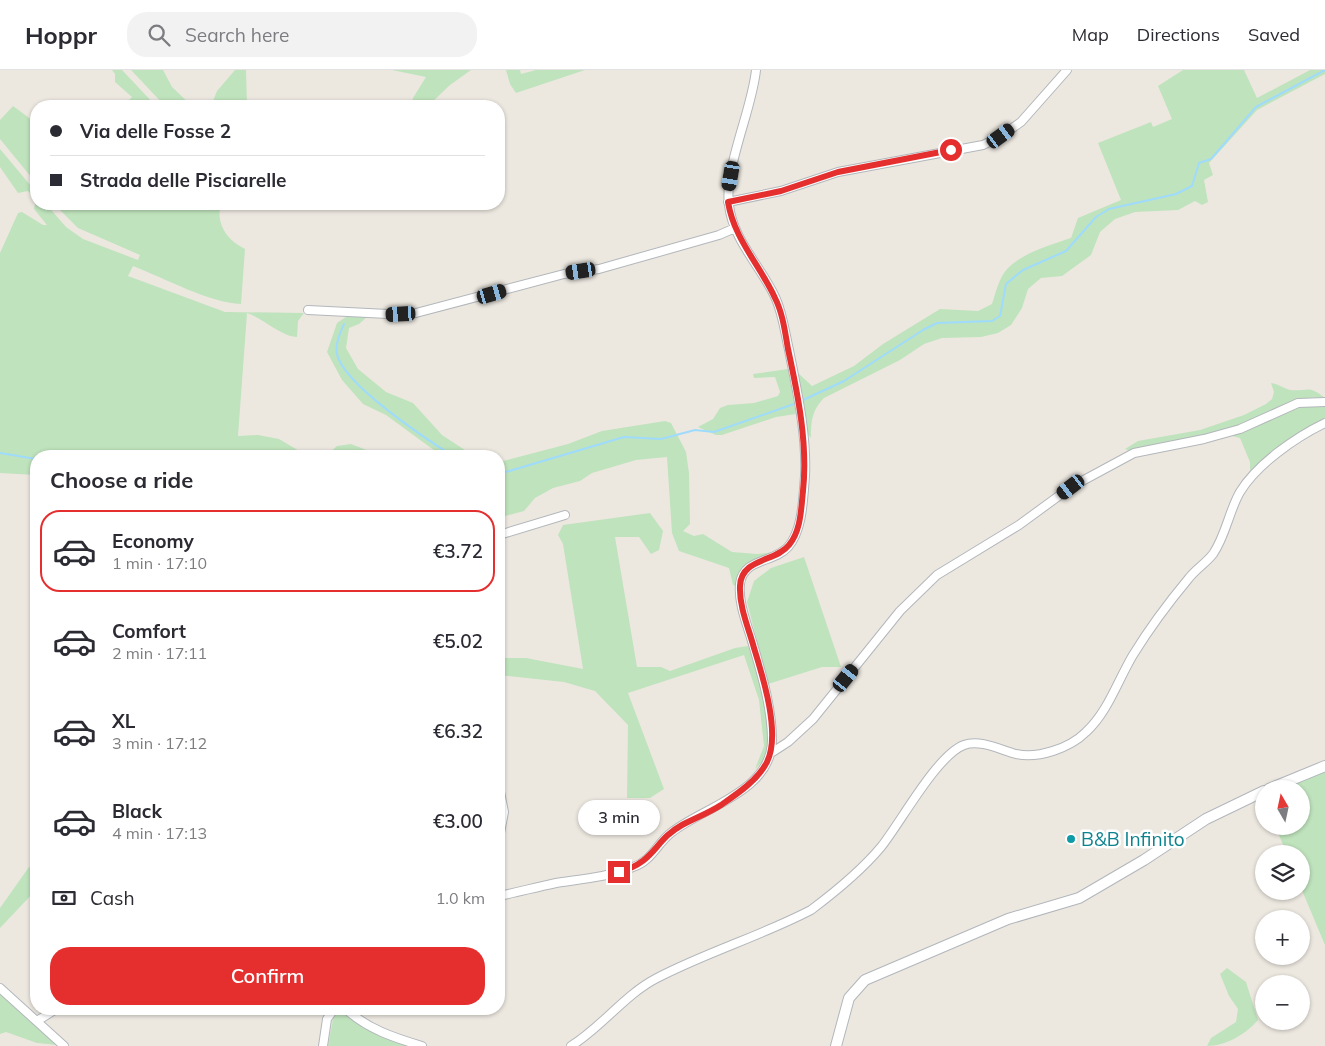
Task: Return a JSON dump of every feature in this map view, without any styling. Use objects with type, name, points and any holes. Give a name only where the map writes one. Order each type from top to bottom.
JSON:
[{"type":"main road","points":[[1291,780],[1325,766]]},
{"type":"main road","points":[[836,1046],[849,998],[864,980],[1000,922],[1079,898],[1144,860],[1206,819],[1255,795]]},
{"type":"street","points":[[505,895],[602,876],[636,867],[651,855],[674,830],[720,806],[758,776],[771,753],[770,714],[761,669],[742,605],[740,581],[746,570],[752,565],[783,552],[795,536],[800,517],[805,476],[802,424],[795,382],[776,301],[735,228],[728,202],[731,176],[752,94],[756,70]]},
{"type":"street","points":[[728,202],[781,191],[838,172],[983,145],[1001,136],[1021,122],[1067,70]]},
{"type":"street","points":[[308,310],[388,314],[416,313],[564,274],[599,269],[719,235],[735,228]]},
{"type":"street","points":[[771,753],[788,742],[813,719],[900,611],[937,575],[1019,525],[1071,487],[1134,453],[1204,439],[1240,429],[1298,402],[1308,400],[1325,402]]},
{"type":"street","points":[[570,1046],[589,1034],[624,1002],[657,978],[811,910],[832,894],[880,848],[935,771],[947,757],[964,745],[982,744],[1018,754],[1033,755],[1072,743],[1085,734],[1096,722],[1133,654],[1178,591],[1213,553],[1240,492],[1248,481],[1297,438],[1325,423]]},
{"type":"street","points":[[505,533],[564,515]]},
{"type":"street","points":[[0,988],[30,1015]]},
{"type":"street","points":[[30,1015],[64,1046]]},
{"type":"street","points":[[37,1021],[46,1015]]},
{"type":"street","points":[[323,1046],[327,1018],[329,1015]]},
{"type":"street","points":[[354,1015],[378,1030],[422,1046]]},
{"type":"green space","points":[[112,70],[122,70],[150,100],[129,100],[132,97],[115,82],[115,74]]},
{"type":"green space","points":[[131,70],[163,70],[172,87],[186,100],[159,100]]},
{"type":"green space","points":[[235,70],[246,70],[247,100],[213,100],[217,91]]},
{"type":"green space","points":[[392,70],[471,70],[450,85],[434,100],[412,100],[426,77]]},
{"type":"green space","points":[[506,70],[520,70],[521,74],[536,70],[585,70],[516,93],[510,84]]},
{"type":"green space","points":[[1183,70],[1244,70],[1257,98],[1310,70],[1325,70],[1325,74],[1257,110],[1209,163],[1213,175],[1204,180],[1208,202],[1202,205],[1195,201],[1178,210],[1135,212],[1115,219],[1100,232],[1091,255],[1062,276],[1041,278],[1028,289],[1022,308],[1011,325],[998,333],[981,337],[942,338],[924,344],[900,360],[824,398],[813,416],[811,438],[808,434],[798,373],[812,386],[854,366],[883,344],[940,309],[978,311],[992,304],[1002,276],[1014,262],[1038,250],[1071,238],[1078,218],[1121,200],[1098,143],[1151,122],[1153,127],[1172,119],[1158,86]]},
{"type":"green space","points":[[13,106],[30,119],[30,176],[0,139],[0,120]]},
{"type":"green space","points":[[0,149],[30,185],[30,193],[28,191],[18,193],[0,167]]},
{"type":"green space","points":[[35,210],[51,210],[66,227],[83,239],[138,260],[140,255],[78,228],[60,210],[220,210],[221,225],[224,231],[228,237],[245,249],[241,304],[229,303],[201,295],[133,266],[128,276],[225,312],[304,313],[298,321],[297,337],[285,334],[247,313],[238,436],[258,435],[279,439],[298,450],[30,450],[30,475],[0,473],[0,253],[18,213],[22,212],[43,225],[47,225]]},
{"type":"green space","points":[[349,315],[367,317],[359,324],[349,328],[346,348],[358,369],[386,392],[413,403],[442,435],[465,450],[434,450],[386,415],[363,404],[342,380],[327,352],[337,323]]},
{"type":"green space","points":[[788,369],[796,414],[776,417],[722,435],[716,435],[698,427],[713,419],[720,408],[728,405],[754,403],[778,396],[780,392],[775,377],[754,378],[753,374]]},
{"type":"green space","points":[[1271,383],[1290,390],[1315,391],[1325,398],[1301,399],[1291,402],[1250,422],[1212,434],[1130,451],[1125,449],[1138,441],[1200,430],[1244,415],[1272,399],[1274,392]]},
{"type":"green space","points":[[1306,404],[1325,404],[1325,419],[1294,436],[1250,470],[1250,462],[1240,438],[1232,436],[1281,413]]},
{"type":"green space","points":[[665,421],[671,423],[686,452],[689,473],[690,524],[683,531],[694,536],[703,534],[732,552],[757,554],[775,552],[751,563],[736,586],[733,585],[729,568],[679,551],[672,533],[667,457],[636,460],[592,473],[580,481],[553,488],[535,498],[524,511],[505,516],[505,460],[568,444],[602,431]]},
{"type":"green space","points":[[351,444],[366,450],[333,450],[337,446]]},
{"type":"green space","points":[[650,513],[663,531],[659,550],[651,554],[639,537],[615,537],[637,667],[661,667],[670,671],[735,648],[748,646],[764,702],[768,735],[768,748],[764,759],[755,769],[764,746],[759,700],[744,655],[628,693],[664,789],[650,798],[627,798],[628,725],[595,691],[564,682],[505,676],[505,658],[526,658],[583,669],[563,544],[558,535],[563,525]]},
{"type":"green space","points":[[804,557],[841,667],[822,667],[768,684],[747,602],[754,581],[771,568]]},
{"type":"green space","points":[[1325,772],[1325,945],[1306,900],[1310,900],[1310,845],[1283,845],[1279,835],[1310,835],[1310,780],[1304,780]]},
{"type":"green space","points":[[30,867],[30,896],[0,928],[0,908]]},
{"type":"green space","points":[[1227,968],[1246,982],[1255,1010],[1255,1023],[1228,1042],[1207,1046],[1211,1038],[1236,1022],[1238,1009],[1229,996],[1220,974]]},
{"type":"green space","points":[[0,994],[58,1045],[37,1043],[6,1032],[0,1034]]},
{"type":"green space","points":[[336,1015],[349,1015],[372,1030],[409,1046],[328,1046],[333,1019]]},
{"type":"waterway","points":[[801,401],[844,381],[937,323],[992,321],[1000,316],[1006,284],[1023,270],[1066,251],[1096,217],[1109,209],[1176,194],[1192,186],[1199,163],[1211,159],[1256,107],[1325,70]]},
{"type":"waterway","points":[[344,324],[337,342],[337,354],[343,366],[354,380],[387,410],[444,450]]},
{"type":"waterway","points":[[505,472],[624,437],[661,439],[695,430],[714,432],[797,403]]},
{"type":"waterway","points":[[0,453],[30,458]]},
{"type":"place","name":"B&B Infinito","points":[[1071,839]]},
{"type":"route","points":[[619,872],[636,867],[647,860],[666,836],[674,830],[720,806],[739,792],[758,776],[771,753],[772,730],[770,714],[761,669],[742,605],[740,581],[742,575],[752,565],[783,552],[795,536],[800,517],[805,476],[804,440],[792,367],[780,313],[772,291],[740,239],[731,217],[728,202],[781,191],[838,172],[951,150]]}]
